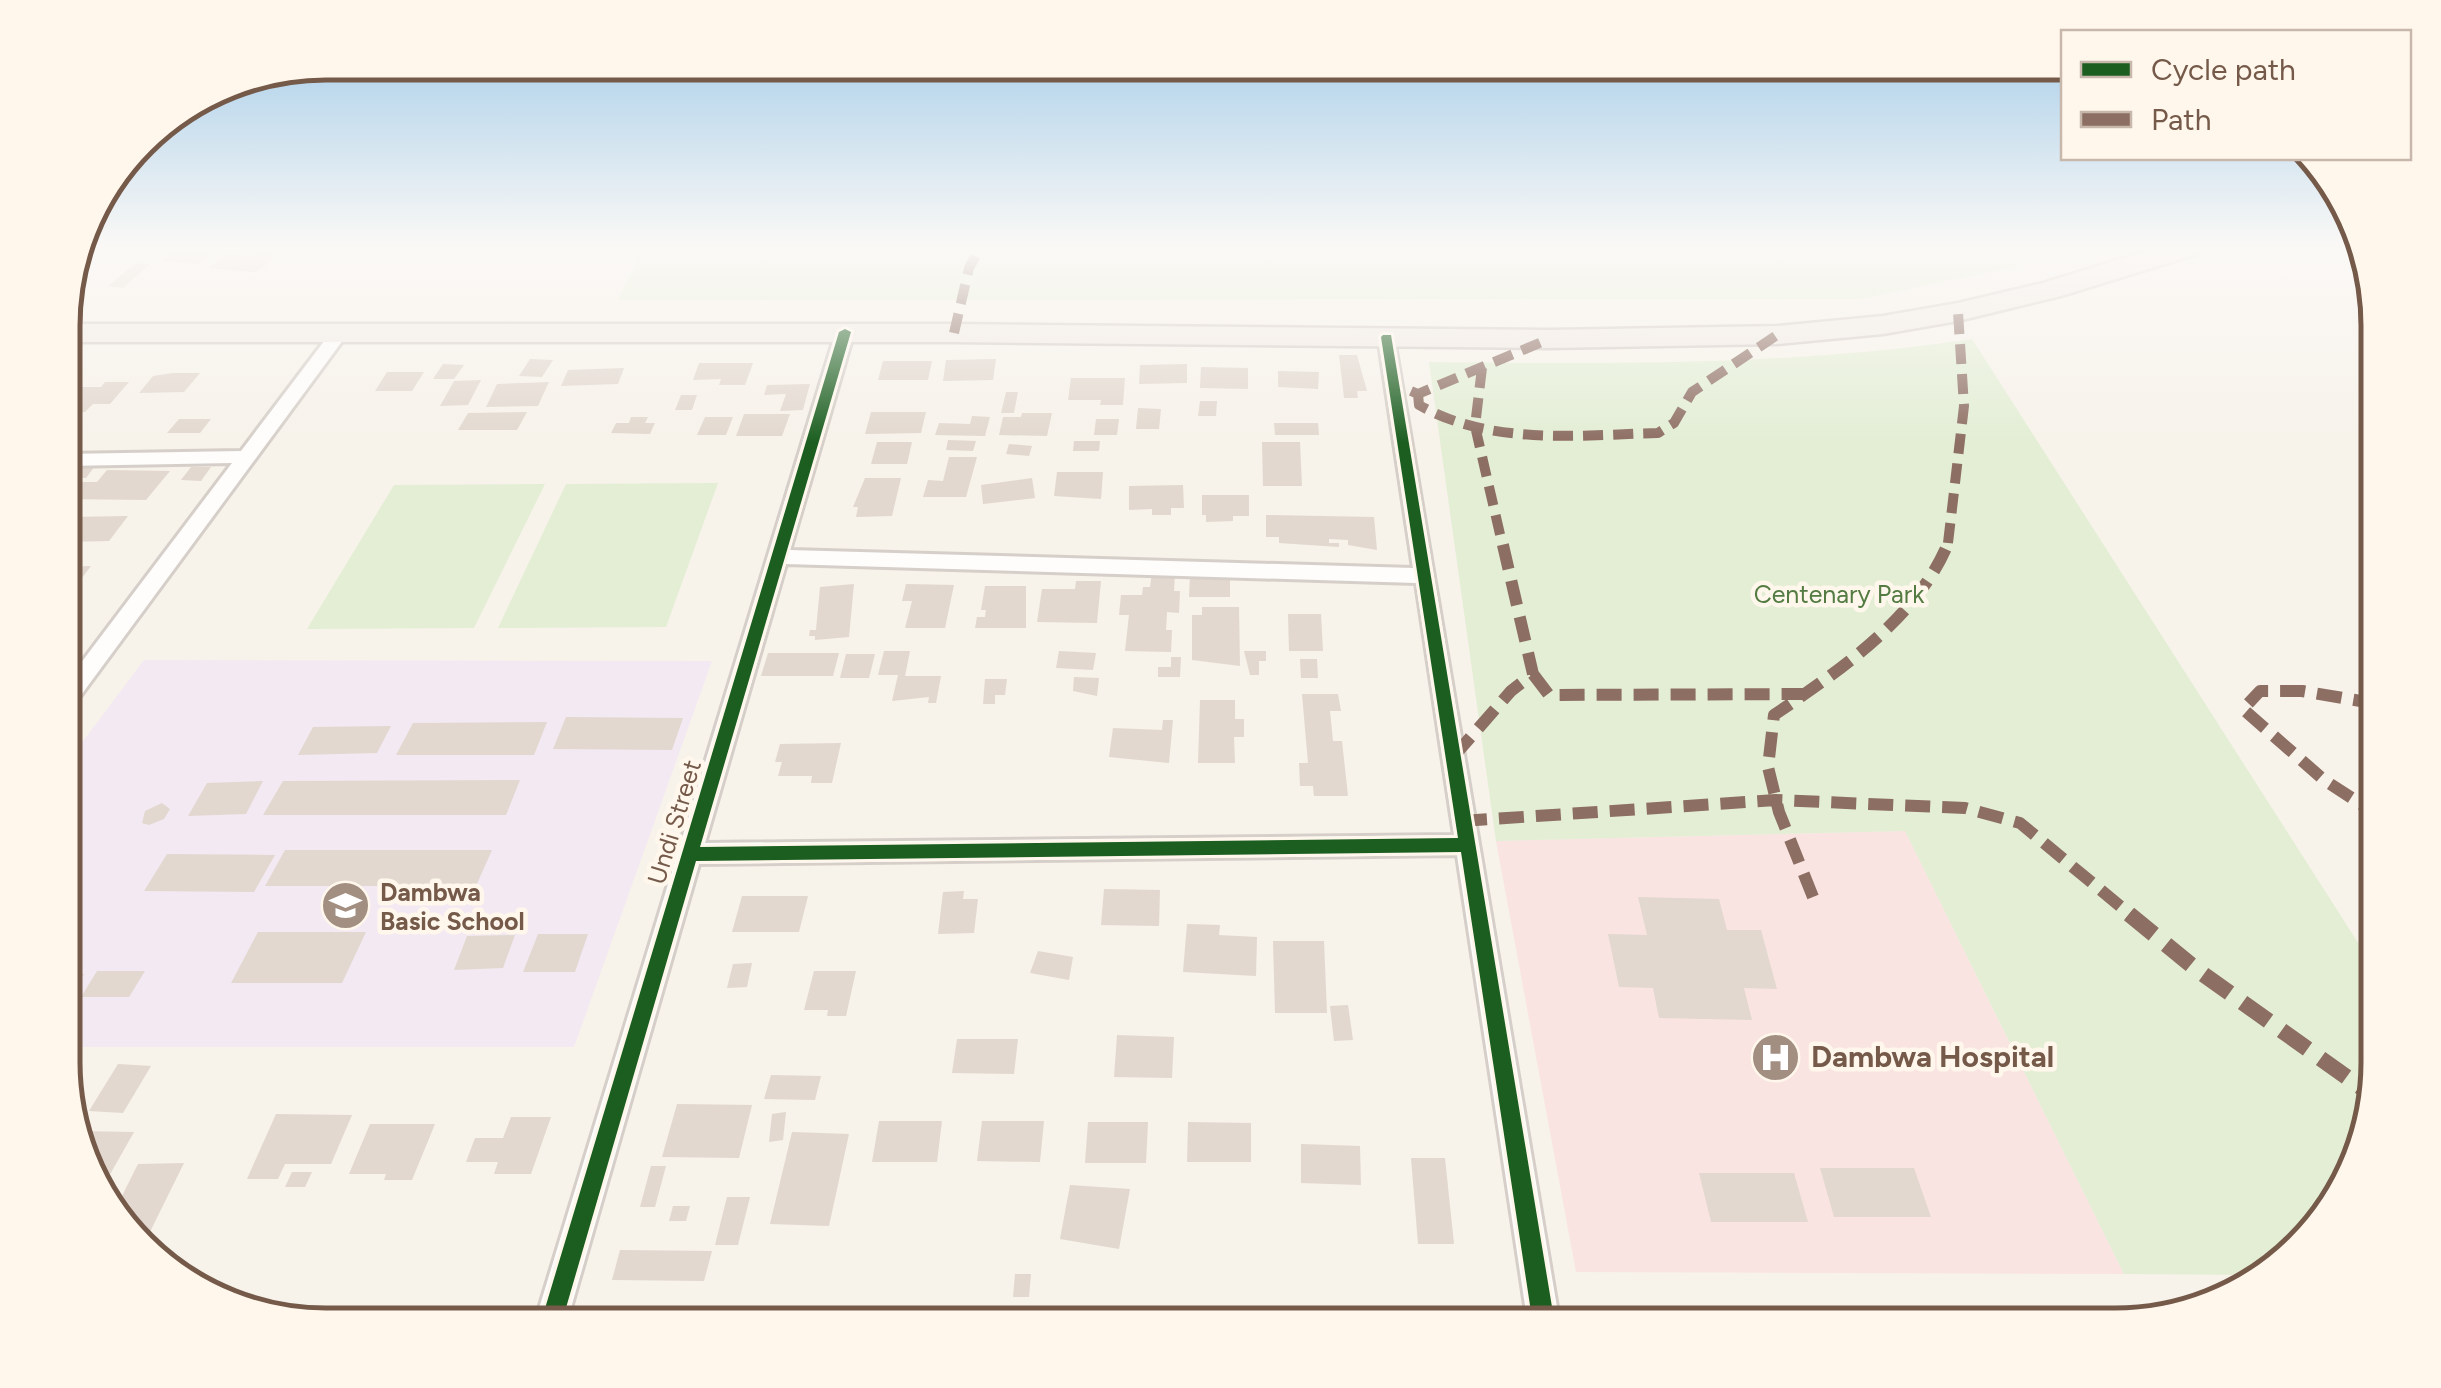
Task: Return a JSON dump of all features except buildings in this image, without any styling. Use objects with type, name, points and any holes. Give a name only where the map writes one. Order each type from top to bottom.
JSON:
[{"type":"highway","points":[[80,333],[845,332],[1388,338],[1777,335],[1883,325],[1942,313]]},
{"type":"street","points":[[80,680],[340,332]]},
{"type":"street","name":"Undi Street","points":[[555,1308],[845,332]]},
{"type":"street","points":[[1388,338],[1541,1307]]},
{"type":"street","points":[[80,460],[249,456]]},
{"type":"street","points":[[778,558],[1424,576]]},
{"type":"street","points":[[690,854],[1468,845]]},
{"type":"shaded area","name":"Dambwa Basic School","points":[[144,660],[712,661],[574,1047],[80,1047],[80,745]]},
{"type":"shaded area","name":"Dambwa Hospital","points":[[1905,831],[2124,1274],[1576,1272],[1496,841]]},
{"type":"green space","name":"Centenary Park","points":[[1972,339],[2360,946],[2360,1078],[2348,1141],[2320,1199],[2300,1224],[2277,1247],[2238,1275],[2124,1274],[1905,831],[1496,841],[1429,362],[1769,359]]},
{"type":"green space","points":[[718,483],[666,627],[498,628],[566,484]]},
{"type":"green space","points":[[545,484],[474,628],[307,629],[394,485]]},
{"type":"marked path","points":[[954,333],[959,313]]},
{"type":"marked path","points":[[1813,897],[1779,812],[1768,767],[1774,715],[1872,640],[1917,594],[1947,546],[1962,429],[1964,384],[1958,313]]},
{"type":"marked path","points":[[1418,394],[1419,405],[1442,418],[1500,432],[1658,433],[1674,423],[1692,392],[1777,335]]},
{"type":"marked path","points":[[1411,391],[1418,394],[1549,339]]},
{"type":"marked path","points":[[1454,756],[1511,691],[1533,674],[1475,426],[1482,368]]},
{"type":"marked path","points":[[1533,674],[1549,695],[1807,694]]},
{"type":"marked path","points":[[2360,701],[2302,691],[2260,691],[2243,709],[2324,780],[2360,803]]},
{"type":"marked path","points":[[1462,821],[1776,800],[1965,808],[2020,823],[2196,969],[2359,1086]]},
{"type":"cycle path","points":[[555,1308],[845,332]]},
{"type":"cycle path","points":[[1387,337],[1541,1307]]},
{"type":"cycle path","points":[[690,854],[1468,845]]},
{"type":"place","name":"Dambwa Basic School","points":[[345,906]]},
{"type":"place","name":"Dambwa Hospital","points":[[1776,1057]]}]
